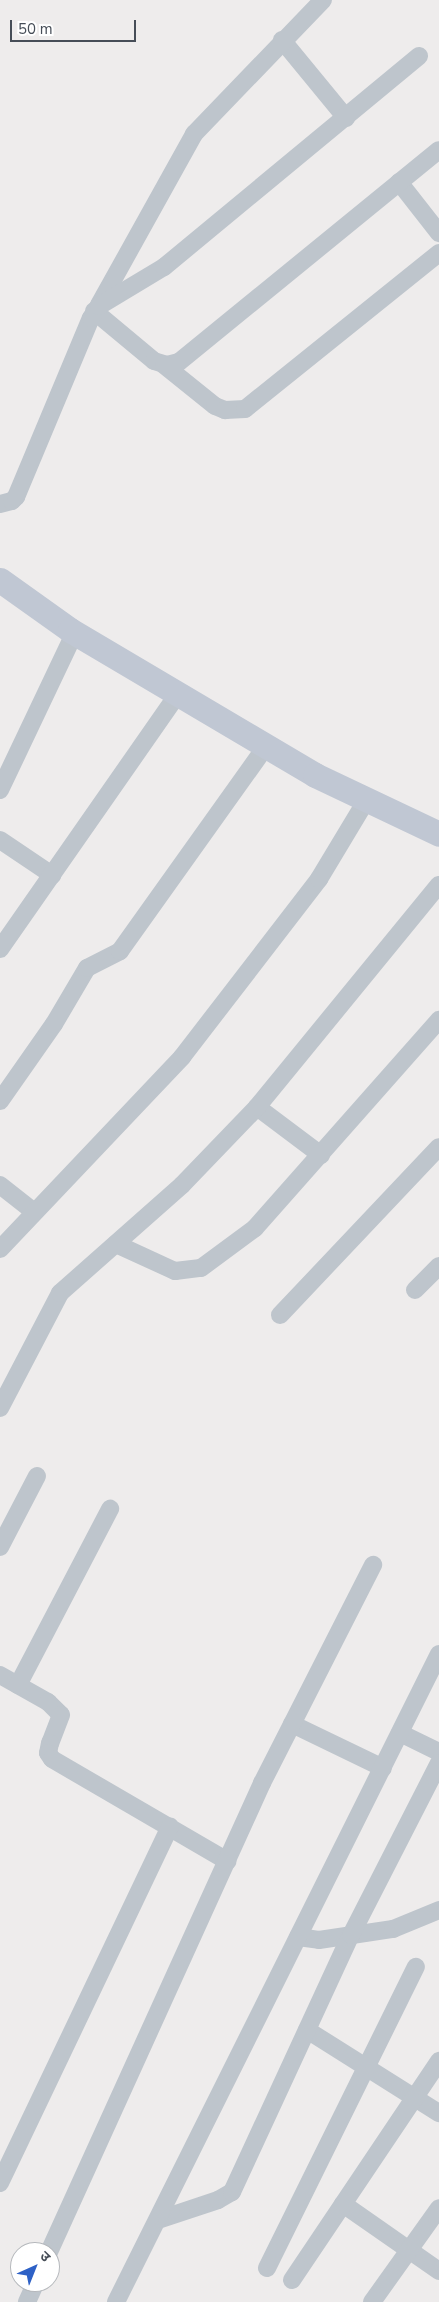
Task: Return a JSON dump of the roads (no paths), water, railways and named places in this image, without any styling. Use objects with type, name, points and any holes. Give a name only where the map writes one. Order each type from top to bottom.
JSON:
[{"type":"main road","points":[[0,580],[75,632],[315,775],[439,834]]},
{"type":"street","points":[[0,504],[12,501],[16,496],[96,309],[184,148],[282,40],[323,0]]},
{"type":"street","points":[[282,40],[346,118]]},
{"type":"street","points":[[96,309],[164,266],[419,56]]},
{"type":"street","points":[[164,365],[185,358],[439,150]]},
{"type":"street","points":[[400,182],[439,233]]},
{"type":"street","points":[[96,309],[215,406],[225,410],[245,409],[439,252]]},
{"type":"street","points":[[0,790],[75,632]]},
{"type":"street","points":[[0,949],[178,694]]},
{"type":"street","points":[[0,1101],[54,1024],[87,968],[120,951],[266,746]]},
{"type":"street","points":[[0,1249],[33,1211],[182,1057],[319,879],[366,800]]},
{"type":"street","points":[[0,840],[52,875]]},
{"type":"street","points":[[2,1401],[60,1293],[182,1185],[257,1107],[439,885]]},
{"type":"street","points":[[116,1244],[175,1271],[201,1268],[255,1228],[439,1020]]},
{"type":"street","points":[[257,1107],[321,1155]]},
{"type":"street","points":[[280,1315],[439,1147]]},
{"type":"street","points":[[0,1185],[33,1211]]},
{"type":"street","points":[[415,1290],[439,1266]]},
{"type":"street","points":[[0,1547],[37,1476]]},
{"type":"street","points":[[18,1685],[110,1509]]},
{"type":"street","points":[[54,2242],[292,1724],[373,1565]]},
{"type":"street","points":[[116,2302],[439,1654]]},
{"type":"street","points":[[0,1675],[48,1702],[61,1715],[50,1743],[48,1753],[52,1759],[228,1861]]},
{"type":"street","points":[[292,1724],[382,1768]]},
{"type":"street","points":[[400,1733],[439,1752]]},
{"type":"street","points":[[158,2220],[218,2200],[232,2192],[351,1936],[439,1762]]},
{"type":"street","points":[[0,2183],[170,1827]]},
{"type":"street","points":[[298,1937],[319,1940],[393,1929],[439,1910]]},
{"type":"street","points":[[267,2268],[416,1968]]},
{"type":"street","points":[[307,2030],[439,2113]]},
{"type":"street","points":[[292,2280],[416,2098],[439,2061]]},
{"type":"street","points":[[343,2204],[439,2272]]},
{"type":"street","points":[[372,2302],[439,2208]]}]
